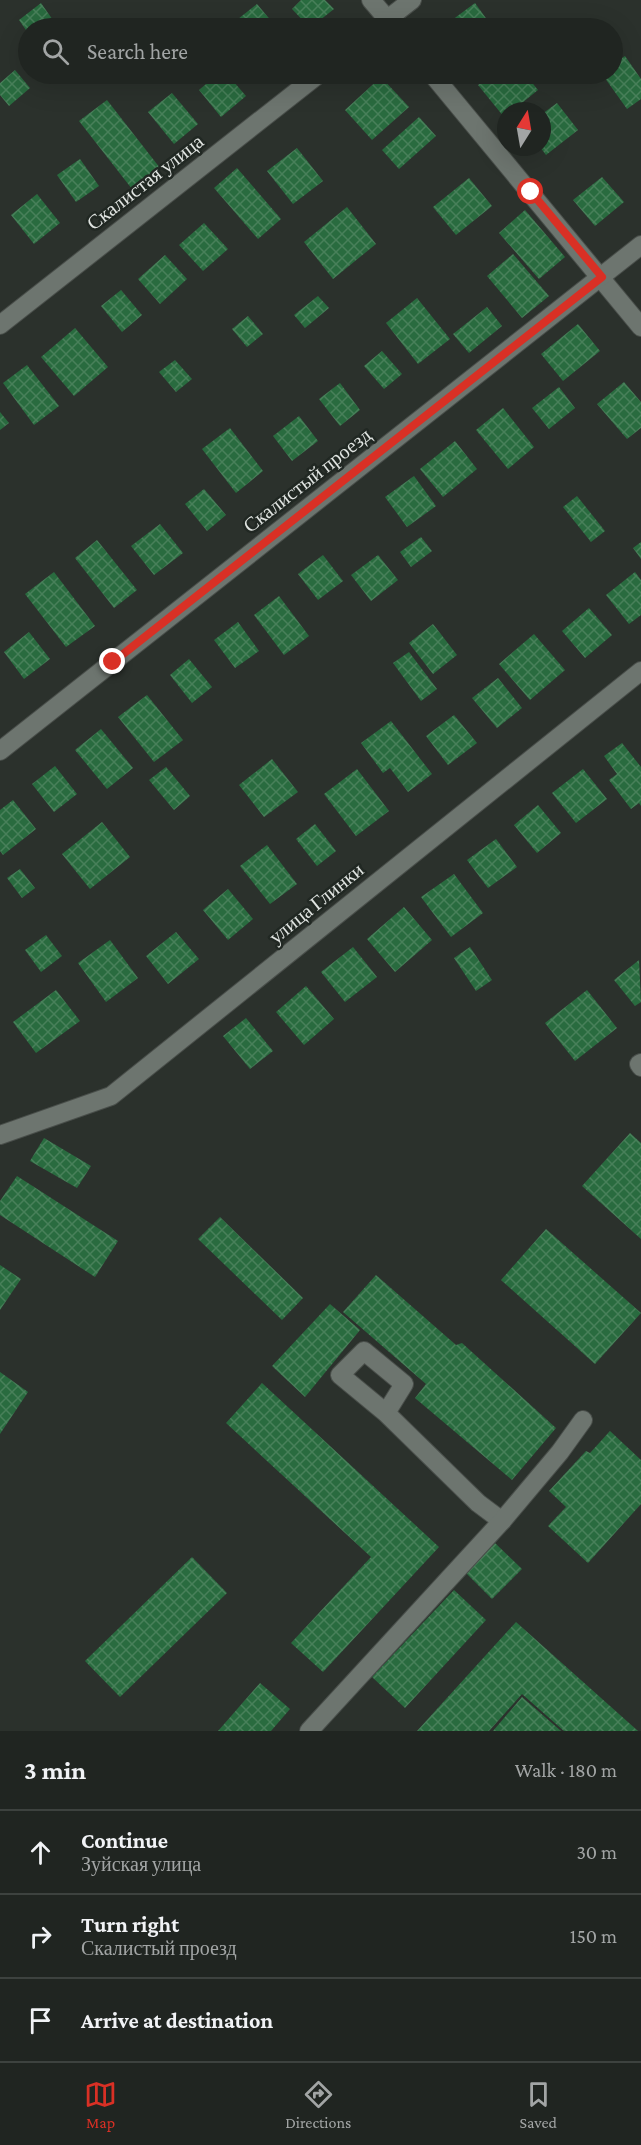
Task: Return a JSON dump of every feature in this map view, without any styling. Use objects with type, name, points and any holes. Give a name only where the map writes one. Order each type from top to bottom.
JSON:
[{"type":"street","points":[[372,0],[382,18]]},
{"type":"street","points":[[393,18],[412,0]]},
{"type":"street","name":"Скалистая улица","points":[[0,325],[306,84]]},
{"type":"street","points":[[440,84],[641,327]]},
{"type":"street","name":"Скалистый проезд","points":[[0,751],[641,245]]},
{"type":"street","name":"улица Глинки","points":[[0,1135],[111,1096],[641,671]]},
{"type":"street","points":[[387,1413],[478,1503],[502,1521]]},
{"type":"street","points":[[309,1731],[502,1521],[560,1452],[583,1420]]},
{"type":"building","points":[[301,0],[325,0],[334,9],[323,18],[301,18],[292,9]]},
{"type":"building","points":[[41,3],[52,18],[22,18]]},
{"type":"building","points":[[475,3],[486,18],[455,18]]},
{"type":"building","points":[[257,4],[269,18],[239,18]]},
{"type":"building","points":[[625,56],[641,79],[641,99],[627,109],[609,84],[623,84],[623,57]]},
{"type":"building","points":[[15,70],[18,74],[18,84],[27,84],[30,88],[9,106],[0,95],[0,83]]},
{"type":"building","points":[[206,84],[236,84],[246,96],[221,117],[199,90]]},
{"type":"building","points":[[373,84],[388,84],[409,107],[372,140],[345,110]]},
{"type":"building","points":[[479,84],[533,84],[538,90],[523,102],[497,102],[497,108]]},
{"type":"building","points":[[172,93],[198,124],[174,144],[148,112]]},
{"type":"building","points":[[107,100],[160,168],[132,189],[79,121]]},
{"type":"building","points":[[557,103],[578,130],[551,151],[551,107]]},
{"type":"building","points":[[419,117],[436,136],[399,169],[382,150]]},
{"type":"building","points":[[297,148],[323,181],[293,204],[267,171]]},
{"type":"building","points":[[80,159],[99,186],[76,202],[57,175]]},
{"type":"building","points":[[237,168],[281,219],[258,239],[214,188]]},
{"type":"building","points":[[602,177],[624,202],[595,226],[573,200]]},
{"type":"building","points":[[469,178],[492,206],[456,235],[433,207]]},
{"type":"building","points":[[37,194],[60,223],[34,244],[11,215]]},
{"type":"building","points":[[347,207],[376,244],[333,279],[304,242]]},
{"type":"building","points":[[525,210],[565,257],[539,279],[499,233]]},
{"type":"building","points":[[204,223],[228,249],[203,271],[179,245]]},
{"type":"building","points":[[513,254],[549,296],[522,318],[487,276]]},
{"type":"building","points":[[165,255],[187,279],[160,304],[138,279]]},
{"type":"building","points":[[121,290],[142,315],[122,332],[101,306]]},
{"type":"building","points":[[318,296],[329,308],[305,328],[294,315]]},
{"type":"building","points":[[417,298],[450,339],[418,364],[386,323]]},
{"type":"building","points":[[487,307],[502,326],[469,353],[453,334]]},
{"type":"building","points":[[248,316],[263,334],[247,347],[232,329]]},
{"type":"building","points":[[578,324],[600,351],[563,381],[541,354]]},
{"type":"building","points":[[75,328],[108,367],[74,396],[41,357]]},
{"type":"building","points":[[382,351],[402,374],[384,389],[364,366]]},
{"type":"building","points":[[175,360],[192,379],[176,392],[159,372]]},
{"type":"building","points":[[27,365],[59,406],[34,425],[3,383]]},
{"type":"building","points":[[624,382],[641,402],[641,428],[627,439],[597,404]]},
{"type":"building","points":[[340,383],[360,410],[340,426],[319,399]]},
{"type":"building","points":[[559,387],[575,408],[549,429],[532,408]]},
{"type":"building","points":[[503,408],[534,447],[508,469],[476,430]]},
{"type":"building","points":[[0,412],[9,423],[0,430]]},
{"type":"building","points":[[299,416],[318,441],[292,461],[273,436]]},
{"type":"building","points":[[230,428],[263,471],[236,493],[202,449]]},
{"type":"building","points":[[455,441],[477,469],[443,497],[420,469]]},
{"type":"building","points":[[414,476],[436,506],[407,527],[385,497]]},
{"type":"building","points":[[204,489],[226,515],[207,531],[185,504]]},
{"type":"building","points":[[577,496],[605,531],[591,542],[563,507]]},
{"type":"building","points":[[160,524],[183,553],[154,575],[131,546]]},
{"type":"building","points":[[421,537],[432,551],[411,567],[400,552]]},
{"type":"building","points":[[97,540],[137,590],[114,608],[75,558]]},
{"type":"building","points":[[641,542],[641,559],[633,548]]},
{"type":"building","points":[[323,555],[343,581],[318,600],[298,574]]},
{"type":"building","points":[[378,555],[398,580],[371,601],[351,575]]},
{"type":"building","points":[[54,572],[95,626],[66,647],[25,594]]},
{"type":"building","points":[[635,572],[641,580],[641,615],[629,624],[606,595]]},
{"type":"building","points":[[279,596],[309,636],[284,655],[254,615]]},
{"type":"building","points":[[589,608],[612,635],[585,658],[562,631]]},
{"type":"building","points":[[238,622],[259,651],[235,668],[214,640]]},
{"type":"building","points":[[433,624],[457,655],[433,674],[409,643]]},
{"type":"building","points":[[29,632],[50,659],[24,679],[4,652]]},
{"type":"building","points":[[534,634],[565,670],[530,700],[499,664]]},
{"type":"building","points":[[409,652],[437,689],[421,701],[393,663]]},
{"type":"building","points":[[189,659],[212,687],[192,703],[170,675]]},
{"type":"building","points":[[498,678],[522,708],[497,728],[472,698]]},
{"type":"building","points":[[147,695],[183,740],[154,762],[118,717]]},
{"type":"building","points":[[454,715],[477,743],[448,765],[426,736]]},
{"type":"building","points":[[391,721],[432,774],[408,792],[390,768],[383,773],[361,743]]},
{"type":"building","points":[[101,729],[133,768],[107,789],[75,750]]},
{"type":"building","points":[[622,743],[641,767],[641,806],[639,803],[631,809],[609,780],[617,774],[604,756]]},
{"type":"building","points":[[272,759],[298,792],[264,817],[239,785]]},
{"type":"building","points":[[55,766],[77,794],[54,812],[32,784]]},
{"type":"building","points":[[166,767],[190,796],[174,810],[149,780]]},
{"type":"building","points":[[357,769],[389,811],[356,836],[324,794]]},
{"type":"building","points":[[583,769],[607,799],[576,823],[552,793]]},
{"type":"building","points":[[13,800],[36,829],[3,855],[0,851],[0,810]]},
{"type":"building","points":[[538,805],[561,833],[537,853],[514,825]]},
{"type":"building","points":[[102,822],[130,857],[90,889],[62,854]]},
{"type":"building","points":[[315,824],[336,851],[317,866],[296,839]]},
{"type":"building","points":[[496,839],[517,867],[488,888],[467,860]]},
{"type":"building","points":[[267,845],[297,884],[270,904],[240,866]]},
{"type":"building","points":[[20,869],[35,888],[22,898],[7,878]]},
{"type":"building","points":[[454,874],[483,913],[451,937],[421,897]]},
{"type":"building","points":[[228,889],[253,919],[228,940],[203,910]]},
{"type":"building","points":[[404,907],[432,940],[395,972],[367,939]]},
{"type":"building","points":[[176,932],[199,959],[168,984],[146,956]]},
{"type":"building","points":[[46,935],[62,956],[41,972],[25,950]]},
{"type":"building","points":[[110,940],[138,978],[106,1002],[78,963]]},
{"type":"building","points":[[353,947],[377,977],[345,1002],[321,972]]},
{"type":"building","points":[[470,947],[492,980],[476,991],[454,958]]},
{"type":"building","points":[[639,960],[641,1002],[635,1006],[614,980]]},
{"type":"building","points":[[306,986],[334,1019],[304,1045],[276,1012]]},
{"type":"building","points":[[56,990],[80,1021],[36,1053],[13,1022]]},
{"type":"building","points":[[587,990],[617,1028],[575,1061],[545,1023]]},
{"type":"building","points":[[246,1018],[273,1051],[250,1069],[223,1036]]},
{"type":"building","points":[[630,1133],[641,1143],[641,1239],[582,1186]]},
{"type":"building","points":[[44,1138],[91,1166],[77,1188],[30,1161]]},
{"type":"building","points":[[17,1176],[118,1241],[95,1277],[0,1215],[0,1201]]},
{"type":"building","points":[[220,1217],[303,1298],[282,1320],[198,1239]]},
{"type":"building","points":[[546,1229],[641,1313],[595,1364],[501,1280]]},
{"type":"building","points":[[0,1265],[21,1279],[0,1310]]},
{"type":"building","points":[[376,1275],[456,1345],[462,1343],[556,1428],[512,1480],[415,1398],[426,1384],[343,1312]]},
{"type":"building","points":[[330,1304],[360,1330],[305,1397],[272,1366]]},
{"type":"building","points":[[0,1372],[28,1392],[0,1434]]},
{"type":"building","points":[[262,1383],[439,1547],[323,1672],[291,1643],[371,1557],[226,1423]]},
{"type":"building","points":[[610,1431],[641,1460],[641,1504],[588,1563],[548,1526],[566,1507],[549,1491],[586,1451],[590,1453]]},
{"type":"building","points":[[495,1543],[522,1569],[492,1599],[465,1572]]},
{"type":"building","points":[[192,1557],[227,1593],[120,1697],[85,1661]]},
{"type":"building","points":[[454,1590],[486,1620],[405,1708],[372,1677]]},
{"type":"building","points":[[516,1622],[638,1731],[564,1731],[522,1694],[489,1731],[417,1731]]},
{"type":"building","points":[[260,1683],[290,1709],[271,1731],[218,1731]]},
{"type":"building","points":[[522,1697],[561,1731],[493,1731]]},
{"type":"route","points":[[113,662],[602,277],[531,192]]}]
